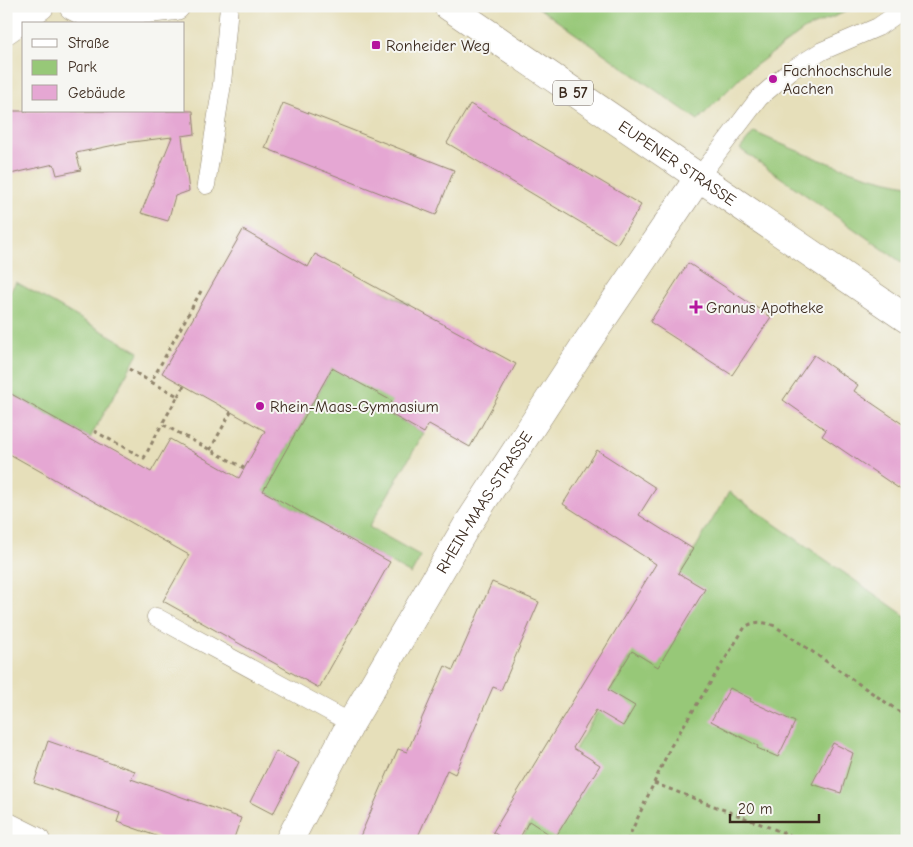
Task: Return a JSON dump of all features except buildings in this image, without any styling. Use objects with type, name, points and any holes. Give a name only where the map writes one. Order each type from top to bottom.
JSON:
[{"type":"street","points":[[6,30],[40,6]]},
{"type":"street","points":[[73,6],[91,15],[176,6]]},
{"type":"street","name":"EUPENER STRASSE","points":[[448,6],[907,319]]},
{"type":"street","name":"RHEIN-MAAS-STRASSE","points":[[289,841],[351,724],[466,527],[583,348],[699,177]]},
{"type":"street","points":[[6,826],[36,841]]},
{"type":"lane","points":[[206,185],[222,84],[229,6]]},
{"type":"lane","points":[[699,177],[759,98],[784,77],[822,51],[878,27],[907,7]]},
{"type":"lane","points":[[156,617],[351,724]]},
{"type":"path","points":[[151,382],[201,291]]},
{"type":"path","points":[[129,370],[178,396]]},
{"type":"path","points":[[94,431],[144,458],[184,386]]},
{"type":"path","points":[[210,450],[231,412]]},
{"type":"path","points":[[162,424],[244,468]]},
{"type":"path","points":[[627,841],[672,746],[745,627],[753,622],[764,622],[775,626],[907,718]]},
{"type":"path","points":[[654,783],[805,841]]},
{"type":"green space","points":[[536,6],[859,6],[805,29],[744,74],[698,120]]},
{"type":"green space","points":[[754,132],[848,170],[907,185],[907,266],[740,149]]},
{"type":"green space","points":[[16,282],[139,352],[90,438],[6,391],[6,299]]},
{"type":"green space","points":[[377,288],[409,304],[364,385],[393,401],[387,412],[424,433],[369,527],[421,556],[411,574],[263,491]]},
{"type":"green space","points":[[729,492],[907,617],[907,841],[520,841]]},
{"type":"place","name":"Ronheider Weg","points":[[376,45]]},
{"type":"place","name":"Fachhochschule Aachen","points":[[773,79]]},
{"type":"place","name":"Granus Apotheke","points":[[696,307]]},
{"type":"place","name":"Rhein-Maas-Gymnasium","points":[[260,406]]}]
